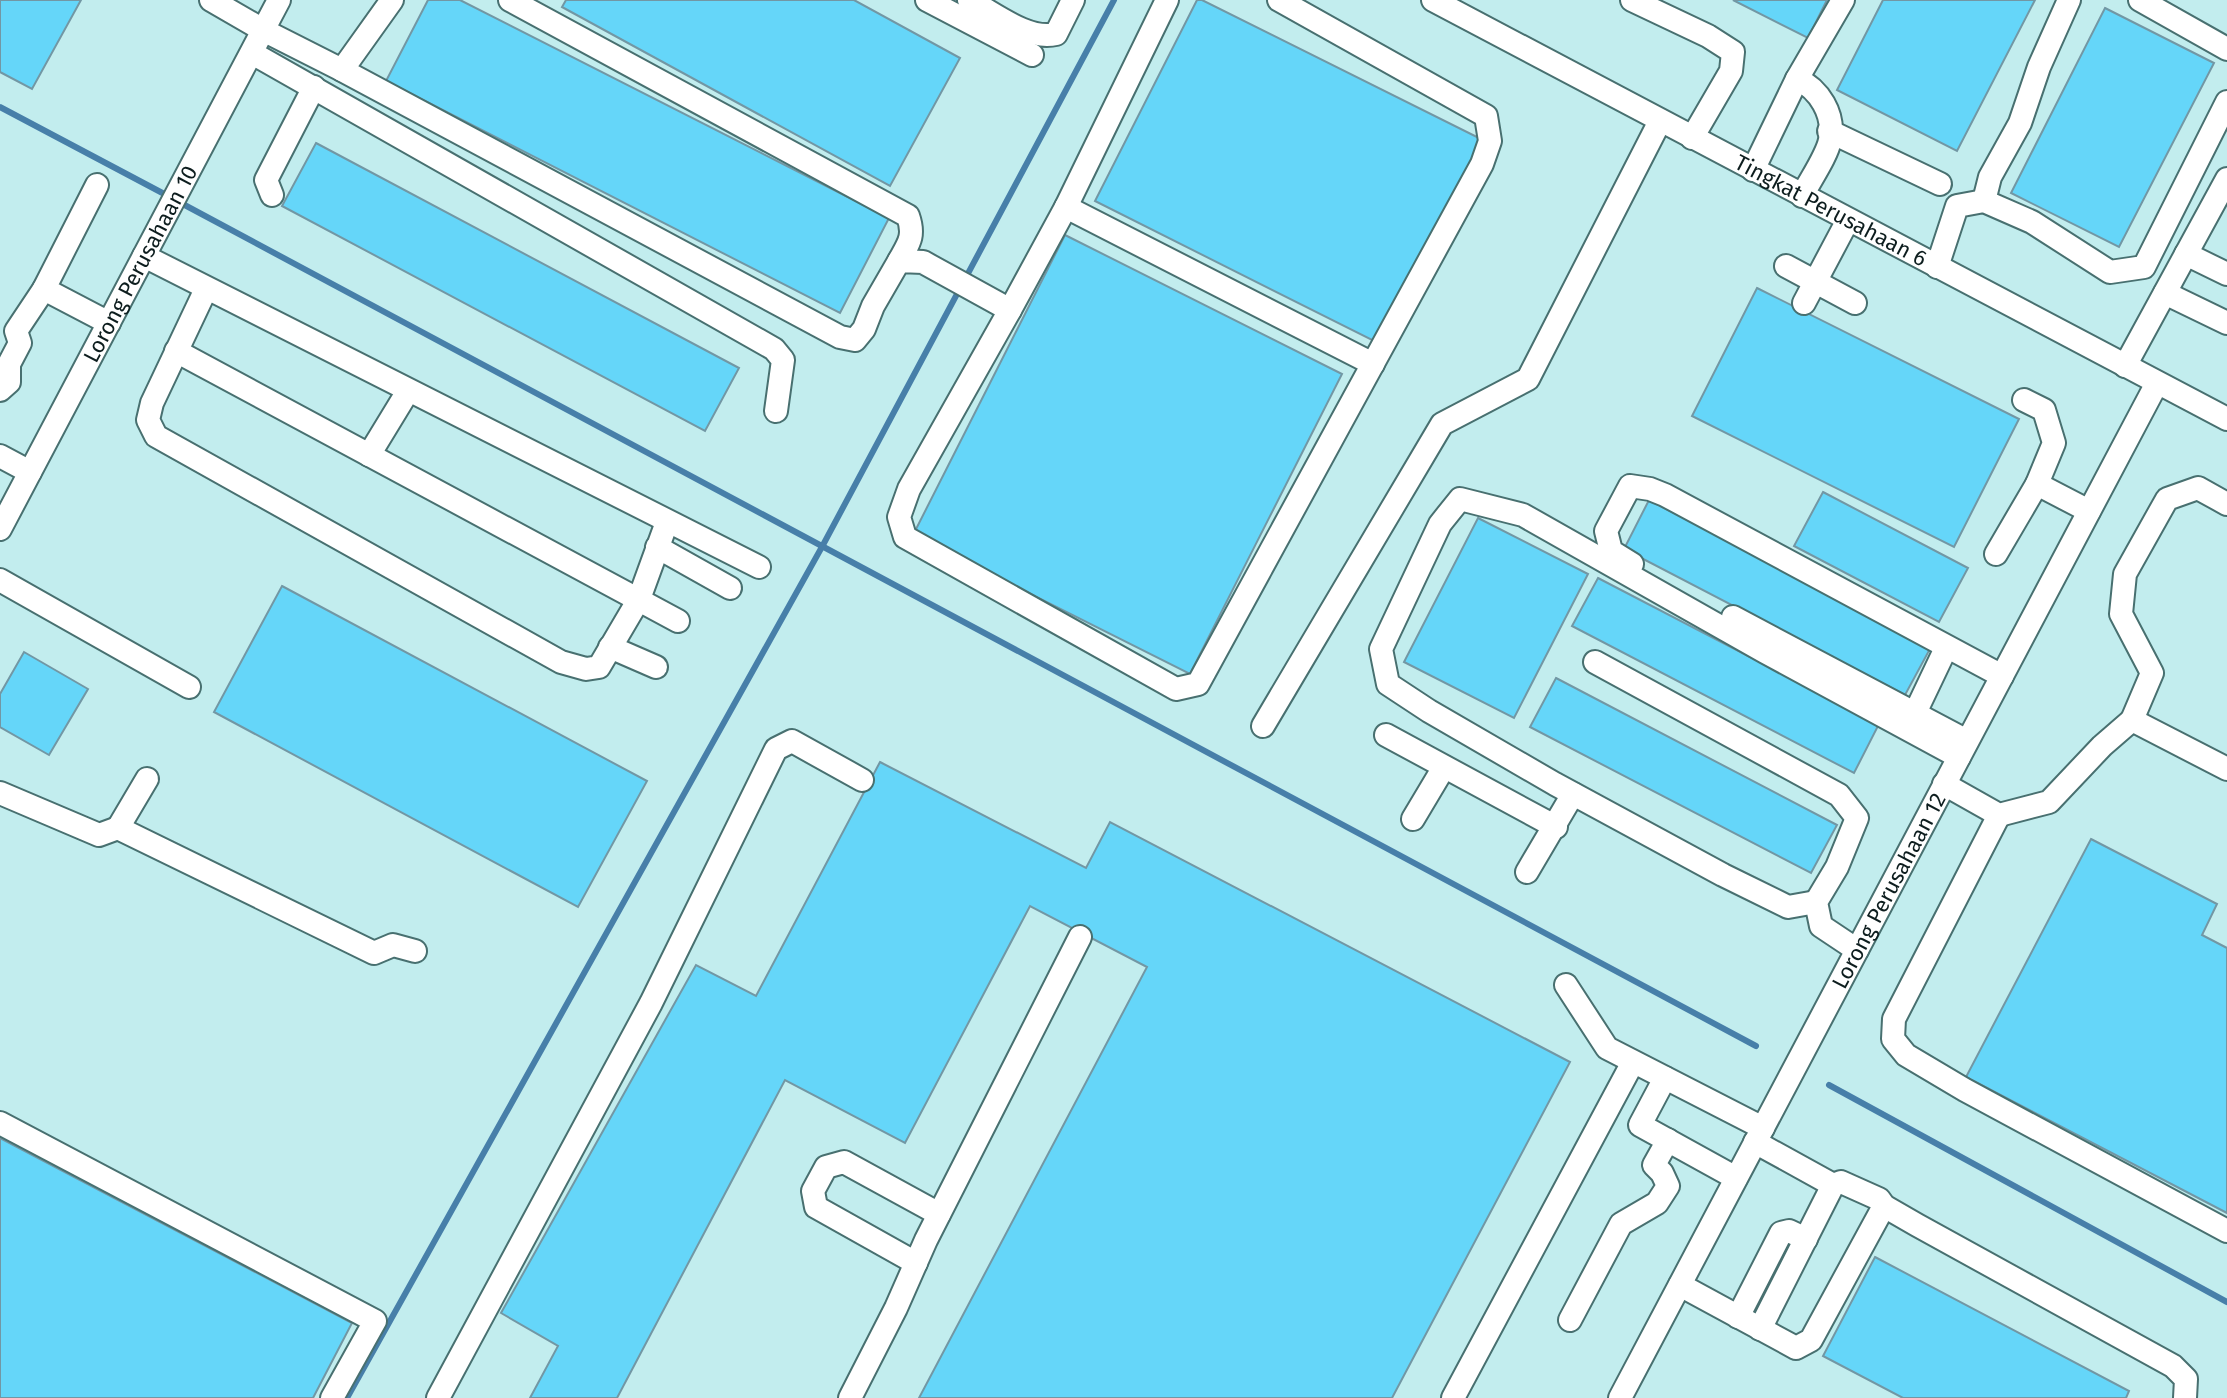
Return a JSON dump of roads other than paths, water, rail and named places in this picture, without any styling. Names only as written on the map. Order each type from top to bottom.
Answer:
[{"type":"street","points":[[211,0],[840,337],[855,340],[864,329],[873,306],[911,239],[913,228],[908,216],[510,0]]},
{"type":"street","name":"Lorong Perusahaan 10","points":[[0,529],[279,0]]},
{"type":"street","points":[[342,70],[392,0]]},
{"type":"street","points":[[927,0],[1032,55]]},
{"type":"street","points":[[969,0],[1030,33],[1044,37],[1056,34],[1073,0]]},
{"type":"street","points":[[1167,0],[1066,207],[909,489],[899,517],[905,537],[1176,689],[1198,684],[1482,164],[1490,141],[1486,116],[1279,0]]},
{"type":"street","name":"Tingkat Perusahaan 6","points":[[1433,0],[2227,419]]},
{"type":"street","points":[[1632,0],[1708,36],[1733,52],[1731,71],[1692,138]]},
{"type":"street","points":[[1753,170],[1797,79],[1843,0]]},
{"type":"street","points":[[1984,201],[1990,177],[2020,123],[2039,67],[2069,0]]},
{"type":"street","points":[[2140,0],[2227,49]]},
{"type":"street","points":[[252,53],[774,349],[783,360],[776,411]]},
{"type":"street","points":[[1797,79],[1811,85],[1829,112],[1830,140],[1802,196]]},
{"type":"street","points":[[272,195],[266,180],[314,87]]},
{"type":"street","points":[[1937,267],[1957,206],[1984,201],[2032,222],[2110,272],[2144,267],[2227,102]]},
{"type":"street","points":[[1263,726],[1442,424],[1528,379],[1660,121]]},
{"type":"street","points":[[1829,131],[1940,184]]},
{"type":"street","points":[[2125,366],[2186,254],[2221,206],[2227,179]]},
{"type":"street","points":[[0,390],[9,382],[9,364],[20,343],[16,331],[44,289],[97,185]]},
{"type":"street","points":[[1066,207],[1373,364]]},
{"type":"street","points":[[1804,303],[1848,220]]},
{"type":"street","points":[[2186,254],[2227,274]]},
{"type":"street","points":[[144,256],[759,567]]},
{"type":"street","points":[[899,261],[923,262],[1010,310]]},
{"type":"street","points":[[1786,266],[1855,303]]},
{"type":"street","points":[[44,289],[109,323]]},
{"type":"street","points":[[206,289],[152,403],[148,420],[156,436],[561,662],[586,669],[599,667],[639,599],[667,522]]},
{"type":"street","points":[[2165,293],[2227,323]]},
{"type":"street","points":[[176,351],[678,621]]},
{"type":"street","name":"Lorong Perusahaan 12","points":[[1620,1398],[2157,383]]},
{"type":"street","points":[[369,455],[408,391]]},
{"type":"street","points":[[1996,554],[2037,484],[2054,443],[2044,410],[2024,400]]},
{"type":"street","points":[[0,456],[30,472]]},
{"type":"street","points":[[2037,484],[2089,511]]},
{"type":"street","points":[[1963,749],[1915,713],[1611,551],[1606,531],[1630,486],[1650,489],[2002,676]]},
{"type":"street","points":[[1944,784],[1999,815],[2049,802],[2102,746],[2132,720],[2152,673],[2121,614],[2125,574],[2167,499],[2198,488],[2227,504]]},
{"type":"street","points":[[1816,902],[1788,907],[1723,875],[1573,794],[1388,684],[1381,649],[1440,524],[1460,499],[1523,515],[1779,660],[1963,749]]},
{"type":"street","points":[[657,547],[730,588]]},
{"type":"street","points":[[0,580],[189,687]]},
{"type":"street","points":[[610,647],[656,667]]},
{"type":"street","points":[[1915,713],[1946,648]]},
{"type":"street","points":[[1595,662],[1839,795],[1857,818],[1837,867],[1816,902],[1821,926],[1857,950]]},
{"type":"street","points":[[2132,720],[2227,769]]},
{"type":"street","points":[[1386,735],[1556,827]]},
{"type":"street","points":[[438,1398],[651,1003],[776,749],[792,741],[862,780]]},
{"type":"street","points":[[1413,819],[1444,767]]},
{"type":"street","points":[[0,793],[99,835],[118,828],[147,779]]},
{"type":"street","points":[[1527,872],[1573,794]]},
{"type":"street","points":[[1999,815],[1894,1019],[1893,1039],[1906,1055],[1965,1090],[2227,1231]]},
{"type":"street","points":[[118,828],[374,953],[393,945],[415,951]]},
{"type":"street","points":[[850,1398],[939,1214],[1080,937]]},
{"type":"street","points":[[1566,985],[1607,1048],[1665,1078],[1759,1135],[1833,1185]]},
{"type":"street","points":[[1453,1398],[1633,1062]]},
{"type":"street","points":[[1665,1078],[1640,1125],[1736,1178]]},
{"type":"street","points":[[0,1123],[375,1321],[332,1398]]},
{"type":"street","points":[[1570,1320],[1621,1224],[1657,1203],[1668,1186],[1654,1165],[1668,1140]]},
{"type":"street","points":[[916,1263],[816,1207],[813,1191],[826,1167],[844,1162],[939,1214]]},
{"type":"street","points":[[1760,1329],[1833,1185],[1841,1182],[1879,1199],[1884,1206],[2173,1366],[2186,1379],[2185,1398]]},
{"type":"street","points":[[1680,1285],[1796,1348],[1811,1340],[1884,1206]]},
{"type":"street","points":[[1738,1317],[1781,1233],[1789,1231],[1806,1239]]},
{"type":"waterway","points":[[347,1398],[823,545],[1114,0]]},
{"type":"waterway","points":[[0,107],[170,197]]},
{"type":"waterway","points":[[179,202],[1756,1046]]},
{"type":"waterway","points":[[1829,1085],[2227,1302]]}]
